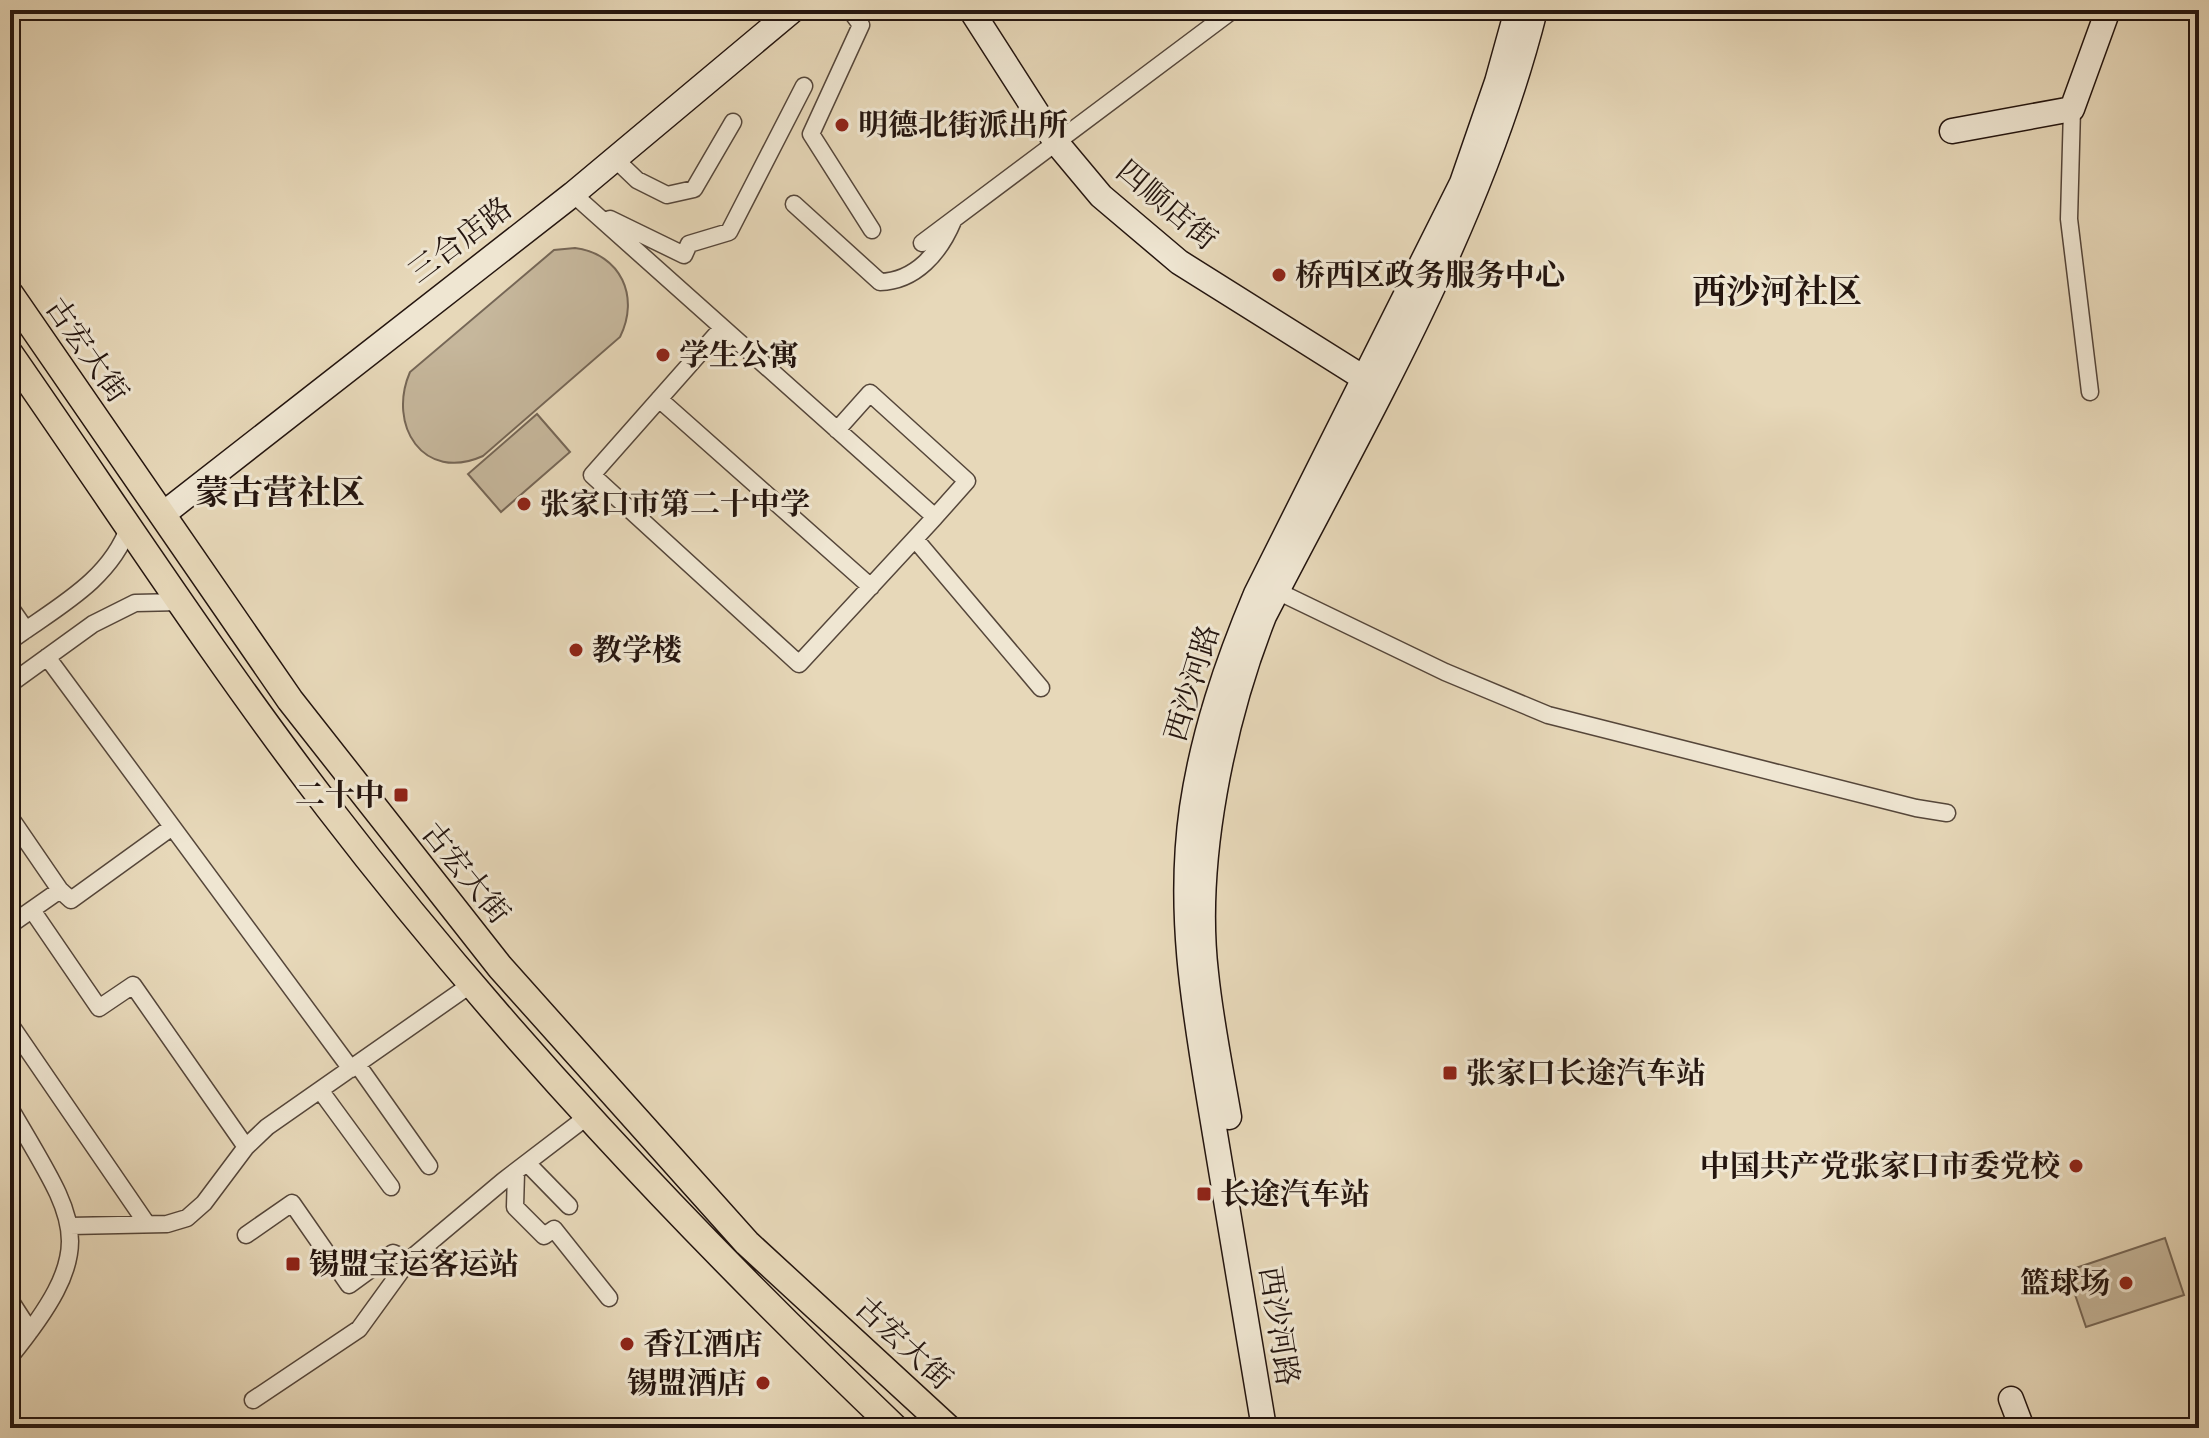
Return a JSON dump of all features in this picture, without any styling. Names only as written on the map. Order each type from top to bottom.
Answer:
[{"type":"main road","name":"古宏大街","points":[[10,294],[290,700],[500,967],[747,1243],[948,1428]]},
{"type":"main road","points":[[10,354],[181,602],[327,805],[473,983],[588,1116],[725,1264],[895,1428]]},
{"type":"main road","points":[[47,407],[74,387]]},
{"type":"street","name":"三合店路","points":[[162,515],[573,194],[793,10]]},
{"type":"street","points":[[850,10],[861,25],[811,134],[872,230]]},
{"type":"street","name":"四顺店街","points":[[971,10],[1055,141],[1101,196],[1179,262],[1372,385]]},
{"type":"street","points":[[922,243],[1233,10]]},
{"type":"street","name":"西沙河路","points":[[1278,1428],[1205,971],[1204,898],[1217,780],[1241,676],[1462,183],[1497,82],[1517,10]]},
{"type":"street","name":"西沙河路","points":[[1264,1428],[1188,973],[1186,889],[1192,809],[1208,726],[1227,663],[1256,594],[1448,255],[1491,158],[1517,82],[1535,10]]},
{"type":"street","points":[[2090,392],[2069,219],[2072,109],[2108,10]]},
{"type":"street","points":[[610,219],[684,255],[689,244],[729,232],[804,86]]},
{"type":"street","points":[[1952,131],[2072,109]]},
{"type":"street","points":[[615,159],[637,180],[667,195],[694,189],[733,122]]},
{"type":"street","points":[[573,194],[935,517]]},
{"type":"street","points":[[794,204],[880,282],[893,282],[923,265],[945,242],[953,219]]},
{"type":"street","points":[[649,263],[664,246]]},
{"type":"street","points":[[722,328],[592,475],[799,664],[967,481],[870,393],[837,430]]},
{"type":"street","points":[[659,399],[871,587]]},
{"type":"street","points":[[10,641],[100,576],[114,560],[129,526]]},
{"type":"street","points":[[915,539],[1041,688]]},
{"type":"street","points":[[1277,591],[1445,672],[1548,715],[1916,808],[1947,813]]},
{"type":"street","points":[[10,684],[93,624],[135,603],[181,602]]},
{"type":"street","points":[[10,607],[26,630]]},
{"type":"street","points":[[47,657],[429,1166]]},
{"type":"street","points":[[10,817],[60,890],[71,900],[172,827]]},
{"type":"street","points":[[10,925],[60,890]]},
{"type":"street","points":[[32,910],[99,1008],[133,985],[246,1147]]},
{"type":"street","points":[[70,1226],[167,1224],[187,1218],[223,1182],[246,1147],[267,1127],[473,983]]},
{"type":"street","points":[[10,1024],[147,1224]]},
{"type":"street","points":[[320,1090],[391,1187]]},
{"type":"street","points":[[10,1108],[59,1193],[73,1242],[71,1261],[30,1331],[10,1357]]},
{"type":"street","points":[[253,1400],[359,1329],[409,1260],[588,1116]]},
{"type":"street","points":[[521,1168],[569,1206]]},
{"type":"street","points":[[521,1168],[515,1207],[544,1236],[554,1229],[609,1298]]},
{"type":"street","points":[[246,1235],[292,1203],[349,1285],[393,1253],[409,1260]]},
{"type":"street","points":[[10,1300],[30,1331]]},
{"type":"street","points":[[2011,1399],[2022,1428]]},
{"type":"shaded area","points":[[575,248],[604,259],[615,268],[622,280],[628,307],[620,337],[483,456],[462,462],[443,462],[427,455],[415,444],[403,411],[410,372],[554,250]]},
{"type":"shaded area","points":[[537,414],[570,452],[501,512],[468,474]]},
{"type":"shaded area","name":"篮球场","points":[[2165,1238],[2184,1295],[2086,1327],[2067,1271]]},
{"type":"place","name":"明德北街派出所","points":[[842,125]]},
{"type":"place","name":"桥西区政务服务中心","points":[[1279,275]]},
{"type":"place","name":"学生公寓","points":[[663,355]]},
{"type":"place","name":"张家口市第二十中学","points":[[524,504]]},
{"type":"place","name":"教学楼","points":[[576,650]]},
{"type":"place","name":"二十中","points":[[401,795]]},
{"type":"place","name":"张家口长途汽车站","points":[[1450,1073]]},
{"type":"place","name":"中国共产党张家口市委党校","points":[[2076,1166]]},
{"type":"place","name":"长途汽车站","points":[[1204,1194]]},
{"type":"place","name":"锡盟宝运客运站","points":[[293,1264]]},
{"type":"place","name":"篮球场","points":[[2126,1283]]},
{"type":"place","name":"香江酒店","points":[[627,1344]]},
{"type":"place","name":"锡盟酒店","points":[[763,1383]]},
{"type":"district","name":"西沙河社区","points":[[1777,291]]},
{"type":"district","name":"蒙古营社区","points":[[280,492]]}]
